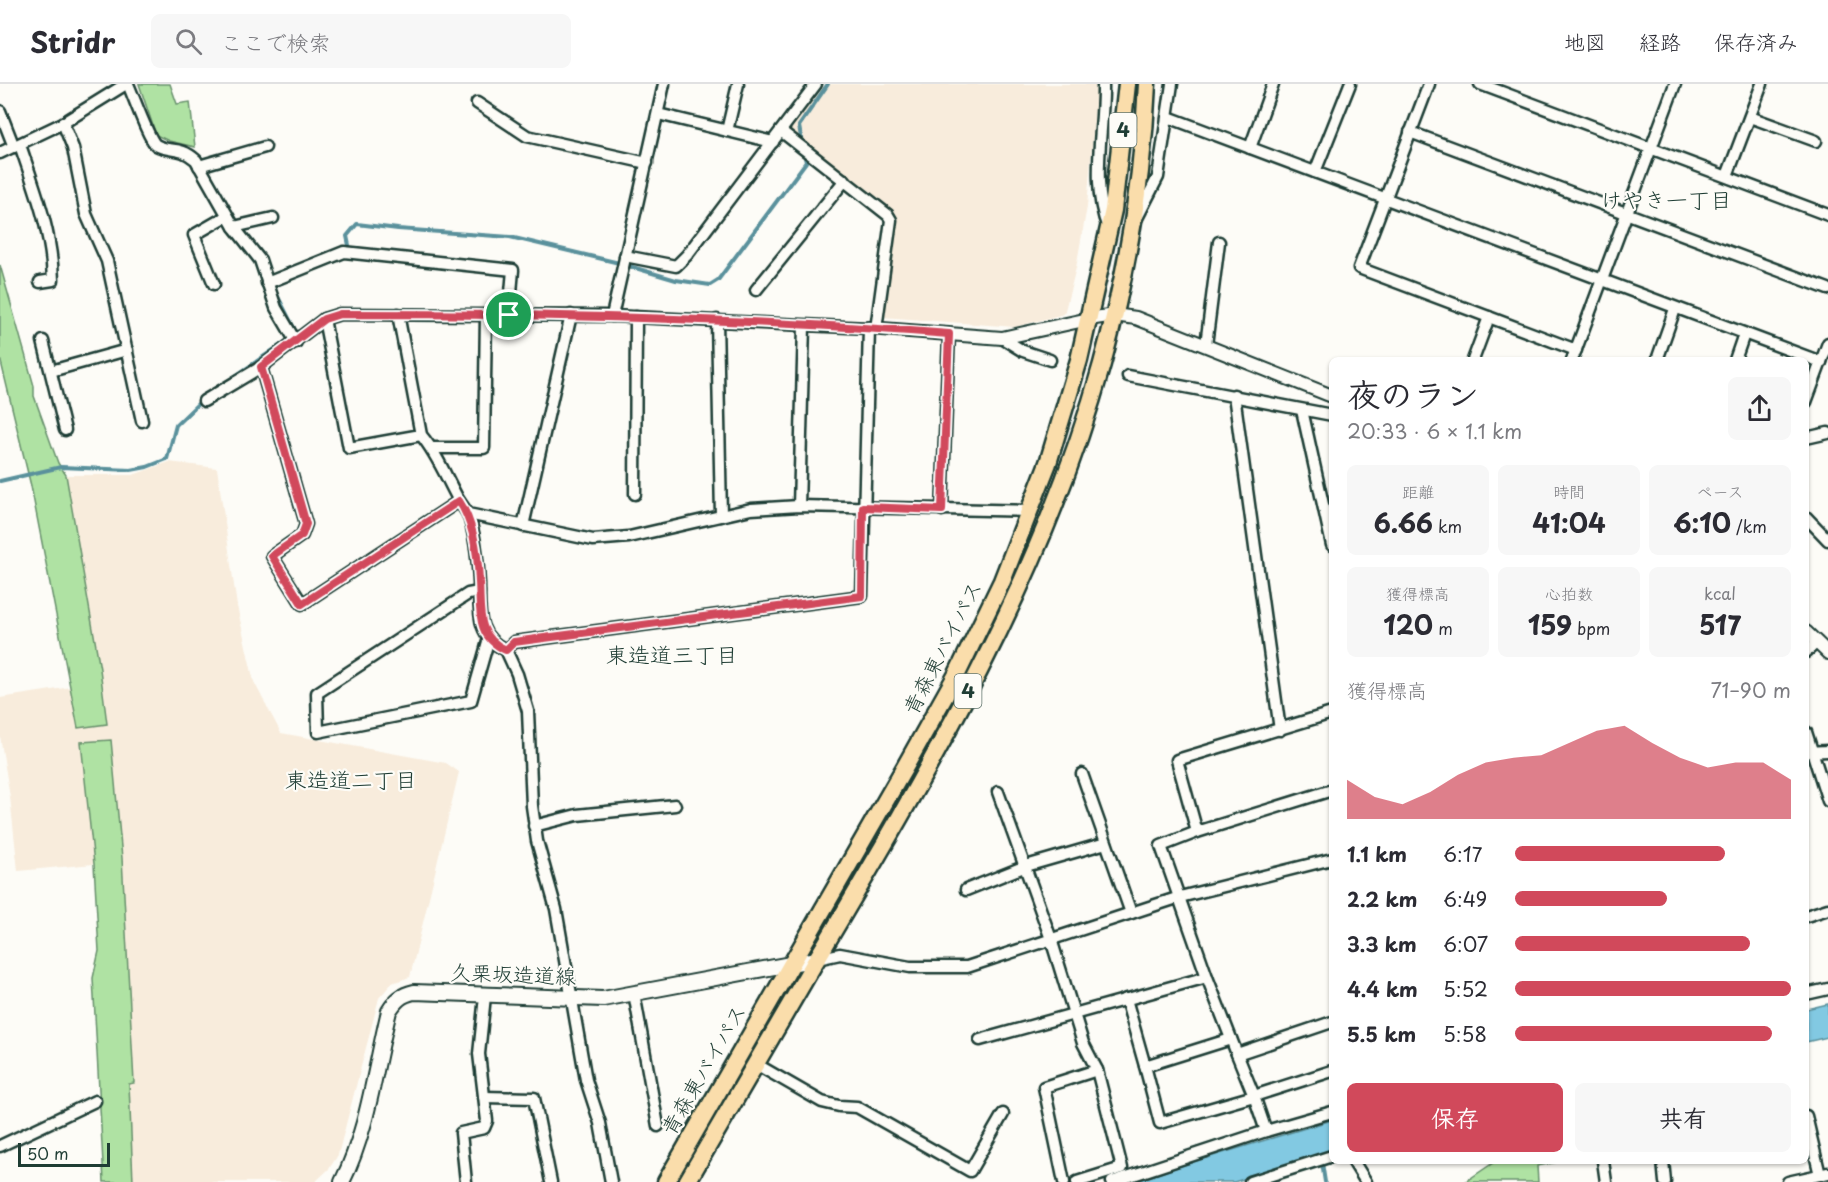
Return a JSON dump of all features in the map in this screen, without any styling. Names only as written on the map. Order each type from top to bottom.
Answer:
[{"type":"highway","name":"青森東バイパス","points":[[666,1182],[957,674],[1002,582],[1048,463],[1079,360],[1109,231],[1127,84]]},
{"type":"highway","name":"青森東バイパス","points":[[687,1182],[834,932],[932,758],[979,669],[1054,504],[1084,420],[1114,315],[1132,226],[1147,84]]},
{"type":"main road","name":"久栗坂造道線","points":[[342,1182],[352,1163],[390,1011],[397,1000],[405,994],[414,992],[603,999],[817,958]]},
{"type":"street","points":[[0,153],[63,123],[111,87],[127,84],[149,137],[157,145],[186,151],[196,160],[234,227],[260,260],[276,308],[296,342]]},
{"type":"street","points":[[612,316],[664,84]]},
{"type":"street","points":[[727,132],[738,84]]},
{"type":"street","points":[[625,256],[676,266],[687,255],[816,84]]},
{"type":"street","points":[[1103,84],[1100,191],[1102,213],[1109,231]]},
{"type":"street","points":[[1132,226],[1158,177],[1172,84]]},
{"type":"street","points":[[1250,148],[1273,84]]},
{"type":"street","points":[[1315,172],[1350,84]]},
{"type":"street","points":[[1429,84],[1359,268],[1489,317],[1574,355],[1675,84]]},
{"type":"street","points":[[1480,84],[1828,215]]},
{"type":"street","points":[[1727,176],[1762,84]]},
{"type":"street","points":[[477,103],[527,136],[647,163]]},
{"type":"street","points":[[0,111],[17,146],[44,217],[52,258],[53,280],[40,282]]},
{"type":"street","points":[[658,114],[773,142]]},
{"type":"street","points":[[1168,117],[1807,357]]},
{"type":"street","points":[[1750,117],[1816,141]]},
{"type":"street","points":[[63,123],[73,148],[86,214],[107,261],[142,421]]},
{"type":"street","points":[[506,650],[514,642],[862,596],[863,507],[872,328],[891,220],[888,215],[845,180],[781,131]]},
{"type":"street","points":[[1410,132],[1828,289]]},
{"type":"street","points":[[199,166],[265,147]]},
{"type":"street","points":[[756,290],[845,180]]},
{"type":"street","points":[[214,284],[194,235],[227,216]]},
{"type":"street","points":[[234,227],[273,218]]},
{"type":"street","points":[[1206,345],[1219,242]]},
{"type":"street","points":[[267,283],[344,252],[513,270],[509,315]]},
{"type":"street","points":[[1658,357],[1675,309]]},
{"type":"street","points":[[204,401],[261,367],[324,319],[340,314],[612,316],[872,328],[1002,338],[1114,315],[1136,318],[1329,395]]},
{"type":"street","points":[[398,314],[421,435],[432,448],[468,514],[476,553],[479,614],[484,632],[495,645],[506,650],[517,674],[528,711],[534,826],[556,909],[586,1080],[600,1123],[611,1182]]},
{"type":"street","points":[[432,448],[484,448],[486,315]]},
{"type":"street","points":[[523,526],[571,315]]},
{"type":"street","points":[[635,494],[636,317]]},
{"type":"street","points":[[1474,357],[1489,317]]},
{"type":"street","points":[[324,319],[349,448],[421,435]]},
{"type":"street","points":[[717,320],[721,516]]},
{"type":"street","points":[[799,506],[804,326]]},
{"type":"street","points":[[942,510],[949,334]]},
{"type":"street","points":[[1736,357],[1744,334]]},
{"type":"street","points":[[1002,338],[1023,351],[1050,360]]},
{"type":"street","points":[[44,341],[65,430]]},
{"type":"street","points":[[1809,394],[1828,343]]},
{"type":"street","points":[[51,371],[127,350]]},
{"type":"street","points":[[1809,358],[1821,362]]},
{"type":"street","points":[[261,367],[306,524],[302,535],[272,556],[302,604],[459,501]]},
{"type":"street","points":[[1128,376],[1234,394],[1329,414]]},
{"type":"street","points":[[1234,394],[1280,730]]},
{"type":"street","points":[[1302,410],[1329,532]]},
{"type":"street","points":[[1809,437],[1828,433]]},
{"type":"street","points":[[468,514],[593,540],[629,537],[752,509],[799,506],[1031,511]]},
{"type":"street","points":[[1809,521],[1828,540]]},
{"type":"street","points":[[479,592],[468,594],[317,693],[318,732],[471,701],[489,638]]},
{"type":"street","points":[[1809,635],[1828,653]]},
{"type":"street","points":[[1809,649],[1817,642]]},
{"type":"street","points":[[1197,832],[1177,760],[1329,714]]},
{"type":"street","points":[[1828,751],[1809,751],[1828,801]]},
{"type":"street","points":[[1082,774],[1131,914]]},
{"type":"street","points":[[1266,1131],[1207,977],[1161,846],[1197,832],[1329,791]]},
{"type":"street","points":[[998,792],[1051,939],[1083,1042],[1097,1070],[1122,1168],[1077,1182]]},
{"type":"street","points":[[534,826],[577,815],[675,805]]},
{"type":"street","points":[[966,890],[1026,866],[1106,843]]},
{"type":"street","points":[[817,958],[840,954],[926,969],[967,967],[1180,897],[1329,860]]},
{"type":"street","points":[[1809,915],[1828,909]]},
{"type":"street","points":[[980,1040],[1074,1012],[1207,977]]},
{"type":"street","points":[[1809,993],[1828,989]]},
{"type":"street","points":[[634,993],[658,1126]]},
{"type":"street","points":[[466,1182],[461,1133],[484,1128],[488,1121],[479,1054],[485,996]]},
{"type":"street","points":[[1126,999],[1160,1123],[1329,1072]]},
{"type":"street","points":[[1237,1054],[1329,1023]]},
{"type":"street","points":[[1144,1066],[1231,1039]]},
{"type":"street","points":[[756,1064],[822,1102],[857,1107],[970,1171],[1003,1114]]},
{"type":"street","points":[[1064,1182],[1044,1086],[1097,1070]]},
{"type":"street","points":[[484,1097],[534,1098],[551,1182]]},
{"type":"street","points":[[0,1146],[94,1101]]},
{"type":"street","points":[[1112,1182],[1266,1131],[1329,1113]]},
{"type":"street","points":[[1788,1182],[1824,1174],[1809,1126]]},
{"type":"street","points":[[1250,1182],[1282,1177],[1329,1157]]},
{"type":"street","points":[[1355,1164],[1366,1182]]},
{"type":"street","points":[[1603,1164],[1606,1182]]},
{"type":"street","points":[[1663,1164],[1665,1182]]},
{"type":"shaded area","points":[[825,84],[1097,84],[1087,207],[1076,268],[1064,314],[1015,327],[883,317],[897,215],[790,130]]},
{"type":"shaded area","points":[[169,462],[217,468],[237,606],[254,682],[281,733],[446,763],[459,772],[410,977],[392,983],[379,998],[338,1155],[329,1169],[315,1182],[133,1182],[129,1083],[134,1082],[122,858],[111,740],[81,743],[94,864],[18,871],[10,797],[0,736],[0,698],[71,687],[78,728],[107,724],[100,669],[66,475],[133,475]]},
{"type":"green space","points":[[139,84],[170,84],[177,104],[190,102],[195,147],[169,141],[156,135]]},
{"type":"green space","points":[[0,265],[34,386],[34,396],[58,463],[66,475],[100,669],[107,724],[78,728],[31,486],[0,358]]},
{"type":"green space","points":[[111,740],[122,858],[134,1083],[129,1084],[133,1182],[104,1182],[93,978],[99,951],[94,864],[81,742]]},
{"type":"green space","points":[[1492,1164],[1548,1164],[1537,1166],[1538,1182],[1465,1182]]},
{"type":"water","points":[[1828,1004],[1828,1037],[1809,1041],[1809,1008]]},
{"type":"water","points":[[1329,1121],[1329,1152],[1234,1182],[1134,1182]]},
{"type":"waterway","points":[[802,143],[799,126],[828,84]]},
{"type":"waterway","points":[[350,250],[347,236],[357,224],[510,237],[615,262],[676,280],[710,285],[718,280],[806,162],[804,153]]},
{"type":"waterway","points":[[274,289],[294,328]]},
{"type":"waterway","points":[[228,381],[291,338]]},
{"type":"waterway","points":[[0,481],[61,467],[131,470],[147,467],[167,459],[176,425],[202,400]]},
{"type":"waterway","points":[[1322,1163],[1325,1182]]},
{"type":"district","name":"けやき一丁目","points":[[1666,200]]},
{"type":"district","name":"東造道三丁目","points":[[672,655]]},
{"type":"district","name":"東造道二丁目","points":[[351,780]]},
{"type":"route","points":[[340,314],[509,315],[717,320],[949,334],[942,510],[863,507],[862,596],[514,642],[506,650],[495,645],[484,632],[479,614],[476,553],[468,514],[459,501],[302,604],[272,556],[302,535],[306,524],[261,367],[324,319],[340,314]]}]
